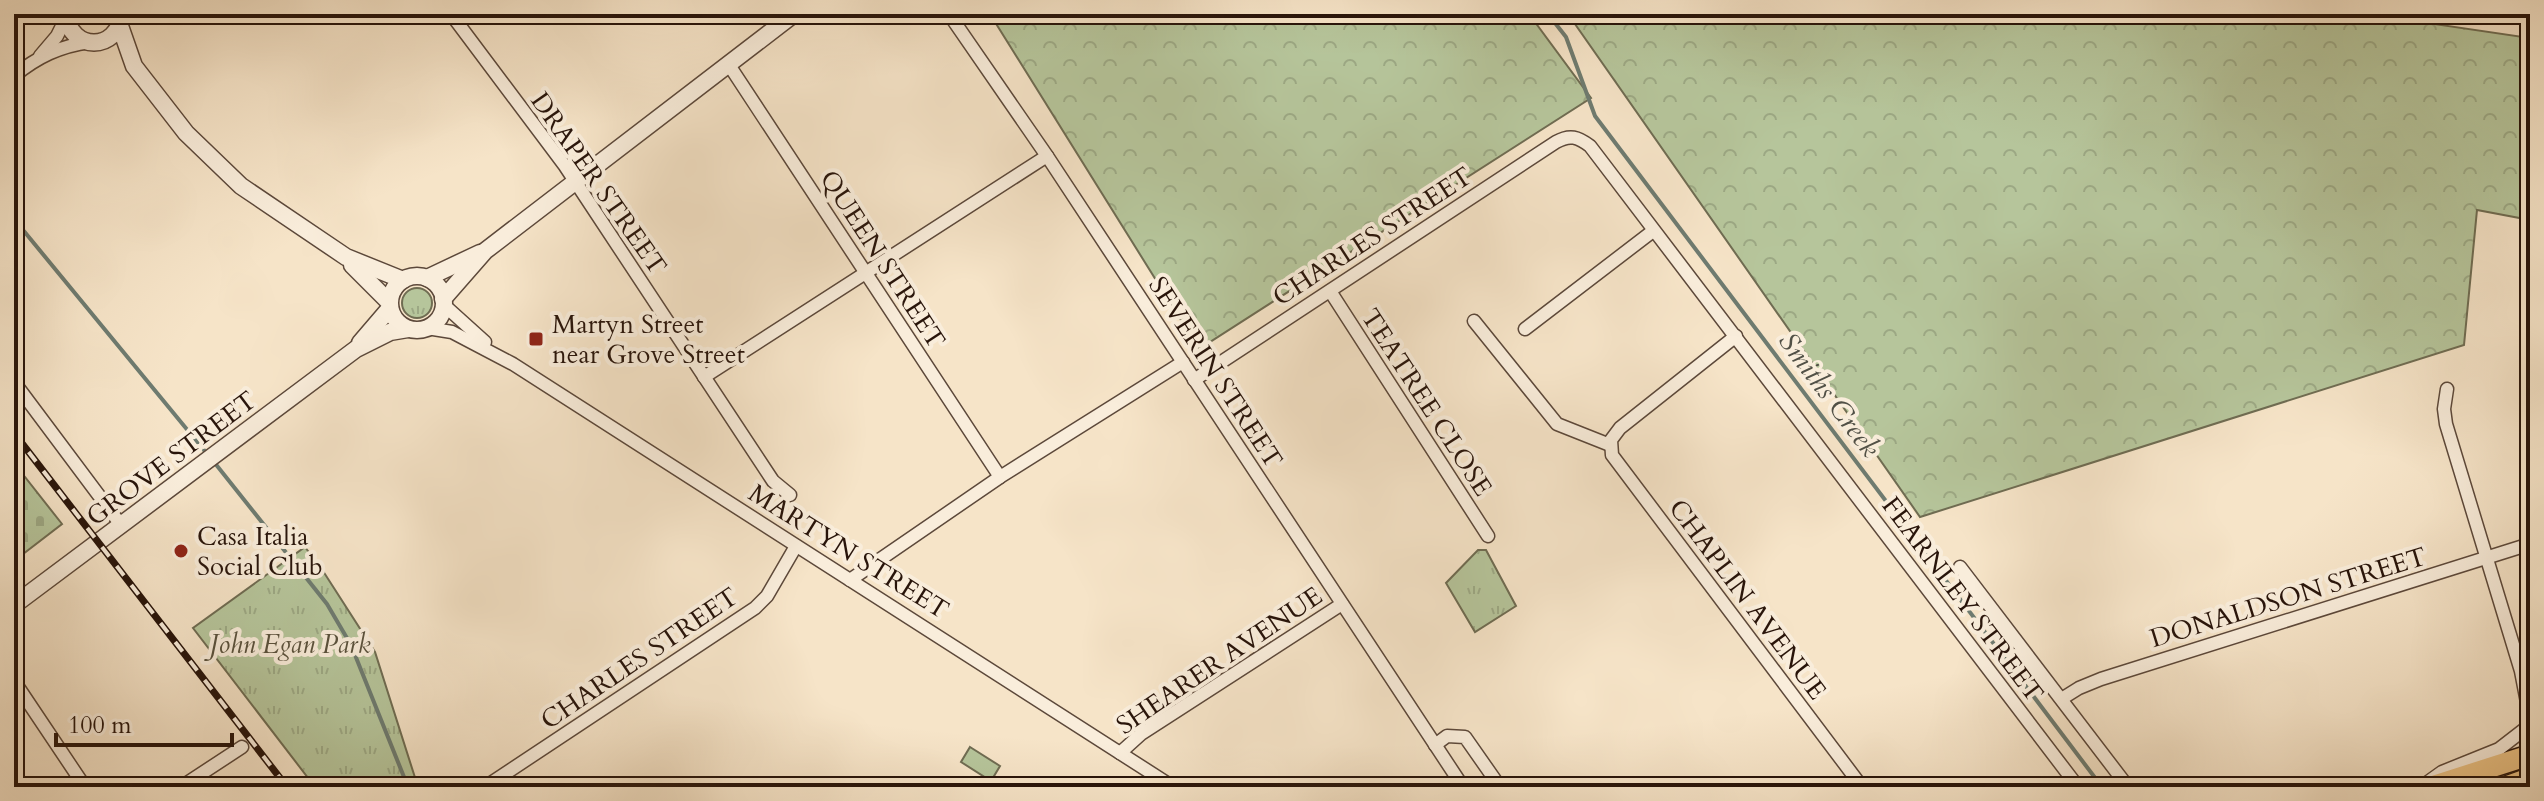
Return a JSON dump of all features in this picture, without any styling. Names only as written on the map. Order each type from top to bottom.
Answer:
[{"type":"main road","points":[[2430,787],[2530,755]]},
{"type":"street","name":"DRAPER STREET","points":[[451,14],[575,182],[773,481],[790,495]]},
{"type":"street","points":[[427,278],[485,251],[794,14]]},
{"type":"street","points":[[66,16],[74,34],[110,48],[134,66],[186,133],[241,186],[346,257],[403,280]]},
{"type":"street","points":[[14,76],[38,58],[57,36],[66,16]]},
{"type":"street","name":"SEVERIN STREET","points":[[954,17],[1463,787]]},
{"type":"street","points":[[38,58],[68,45],[111,38],[121,20]]},
{"type":"street","points":[[121,20],[134,66]]},
{"type":"street","name":"QUEEN STREET","points":[[729,65],[1000,477]]},
{"type":"street","name":"FEARNLEY STREET","points":[[1576,137],[1590,146],[2078,787]]},
{"type":"street","name":"CHARLES STREET","points":[[1194,380],[1556,142],[1576,137]]},
{"type":"street","points":[[704,377],[1047,156]]},
{"type":"street","points":[[1525,329],[1653,231]]},
{"type":"street","points":[[346,257],[390,305],[397,321],[408,329],[427,328],[437,320],[444,302],[485,251]]},
{"type":"street","points":[[390,305],[396,285],[416,276],[427,278],[438,286],[444,302]]},
{"type":"street","name":"TEATREE CLOSE","points":[[1330,291],[1488,536]]},
{"type":"street","name":"MARTYN STREET","points":[[444,302],[499,355]]},
{"type":"street","name":"GROVE STREET","points":[[356,349],[390,305]]},
{"type":"street","points":[[1474,321],[1557,424],[1612,440],[1736,336]]},
{"type":"street","name":"MARTYN STREET","points":[[427,328],[452,332],[499,355],[1173,787]]},
{"type":"street","name":"GROVE STREET","points":[[14,605],[356,349],[390,332],[408,329]]},
{"type":"street","points":[[850,580],[1000,477],[1183,362]]},
{"type":"street","points":[[14,382],[121,525]]},
{"type":"street","points":[[2447,389],[2444,409],[2446,424],[2521,671],[2530,718]]},
{"type":"street","name":"CHAPLIN AVENUE","points":[[1612,440],[1614,459],[1862,787]]},
{"type":"street","name":"DONALDSON STREET","points":[[2063,698],[2101,679],[2530,544]]},
{"type":"street","name":"CHARLES STREET","points":[[485,787],[755,608],[767,596],[796,546]]},
{"type":"street","name":"FEARNLEY STREET","points":[[1960,567],[2128,787]]},
{"type":"street","name":"SHEARER AVENUE","points":[[1120,753],[1141,734],[1342,604]]},
{"type":"street","points":[[2521,671],[2530,691]]},
{"type":"street","points":[[14,681],[85,787]]},
{"type":"street","points":[[2423,787],[2442,772],[2499,749],[2530,725]]},
{"type":"street","points":[[1435,745],[1447,736],[1465,737],[1500,787]]},
{"type":"street","points":[[181,787],[242,747]]},
{"type":"green space","points":[[990,14],[1529,14],[1591,98],[1199,349]]},
{"type":"green space","points":[[1568,14],[2435,14],[2434,24],[2530,38],[2530,220],[2477,210],[2464,345],[1920,517]]},
{"type":"green space","points":[[417,288],[428,292],[432,303],[428,314],[417,318],[406,314],[402,303],[406,292]]},
{"type":"green space","points":[[14,463],[62,524],[14,561]]},
{"type":"green space","name":"John Egan Park","points":[[305,547],[375,652],[418,787],[315,787],[193,628]]},
{"type":"green space","points":[[1478,550],[1486,550],[1516,606],[1475,632],[1446,583]]},
{"type":"green space","points":[[970,747],[1000,766],[991,781],[961,762]]},
{"type":"waterway","name":"Smiths Creek","points":[[1548,14],[1566,37],[1595,116],[2102,787]]},
{"type":"waterway","points":[[14,219],[208,455]]},
{"type":"waterway","points":[[214,462],[327,604],[351,645],[408,787]]},
{"type":"railway","points":[[14,433],[287,787]]},
{"type":"place","name":"Martyn Street near Grove Street","points":[[536,339]]},
{"type":"place","name":"Casa Italia Social Club","points":[[181,551]]}]
